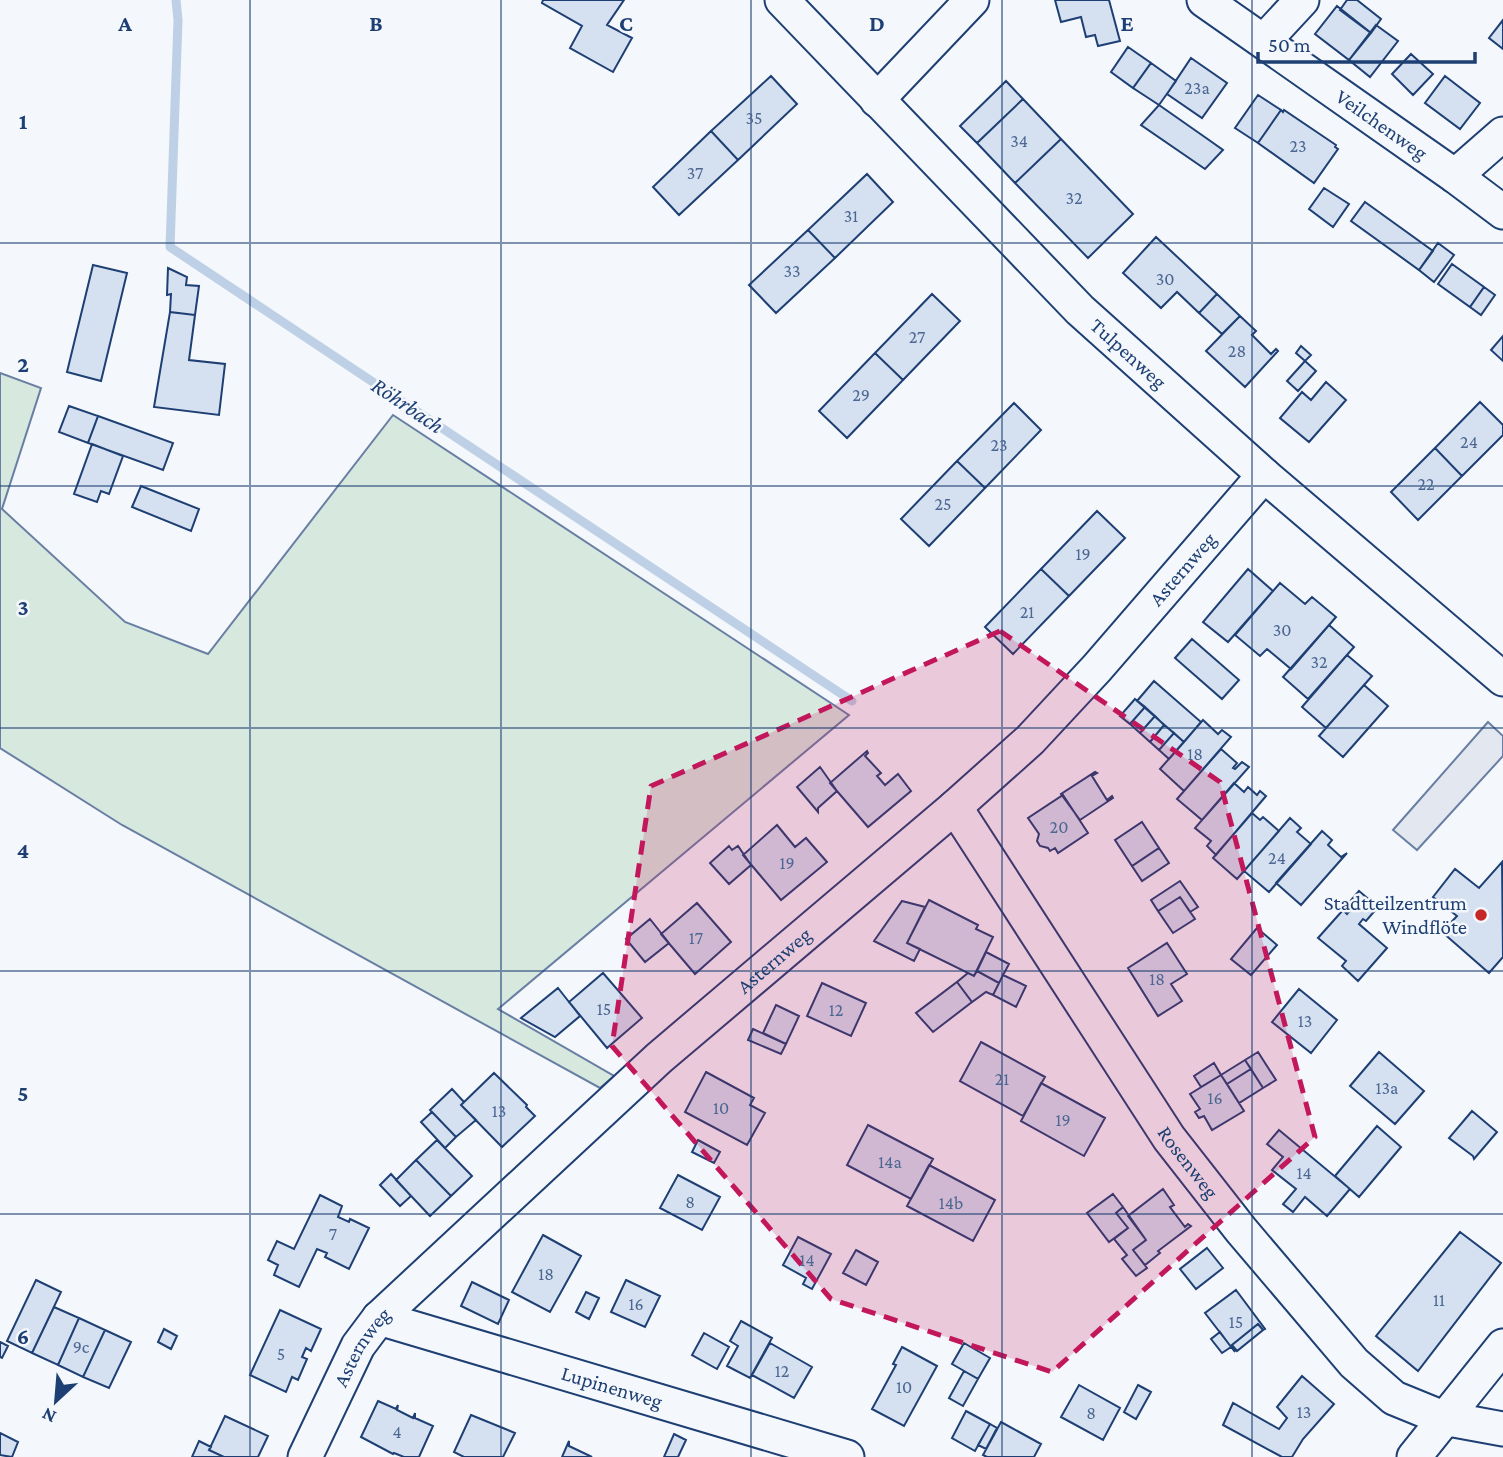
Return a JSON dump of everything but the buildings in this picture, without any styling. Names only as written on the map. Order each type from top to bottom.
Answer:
[{"type":"street","name":"Tulpenweg","points":[[782,0],[1080,310],[1264,475],[1503,679]]},
{"type":"street","points":[[877,100],[972,0]]},
{"type":"street","name":"Veilchenweg","points":[[1204,0],[1503,212]]},
{"type":"street","points":[[1264,41],[1302,0]]},
{"type":"street","points":[[1455,176],[1503,134]]},
{"type":"street","name":"Asternweg","points":[[306,1457],[358,1346],[379,1318],[659,1058],[1030,740],[1097,668],[1264,475]]},
{"type":"street","name":"Rosenweg","points":[[955,807],[1169,1138],[1241,1230],[1354,1363],[1394,1398],[1443,1418],[1503,1429]]},
{"type":"street","name":"Lupinenweg","points":[[379,1318],[829,1455]]},
{"type":"street","points":[[1414,1457],[1503,1346]]},
{"type":"highlighted area","points":[[1000,631],[1220,782],[1315,1137],[1052,1372],[831,1299],[612,1046],[651,786]]},
{"type":"shaded area","points":[[0,373],[41,388],[2,509],[125,622],[208,654],[393,415],[849,715],[498,1009],[614,1076],[600,1088],[122,825],[0,748]]},
{"type":"shaded area","points":[[1488,722],[1503,736],[1503,756],[1417,850],[1393,830]]},
{"type":"waterway","name":"Röhrbach","points":[[176,0],[178,20],[170,247],[852,701]]},
{"type":"place","name":"Stadtteilzentrum Windflöte","points":[[1481,915]]}]
